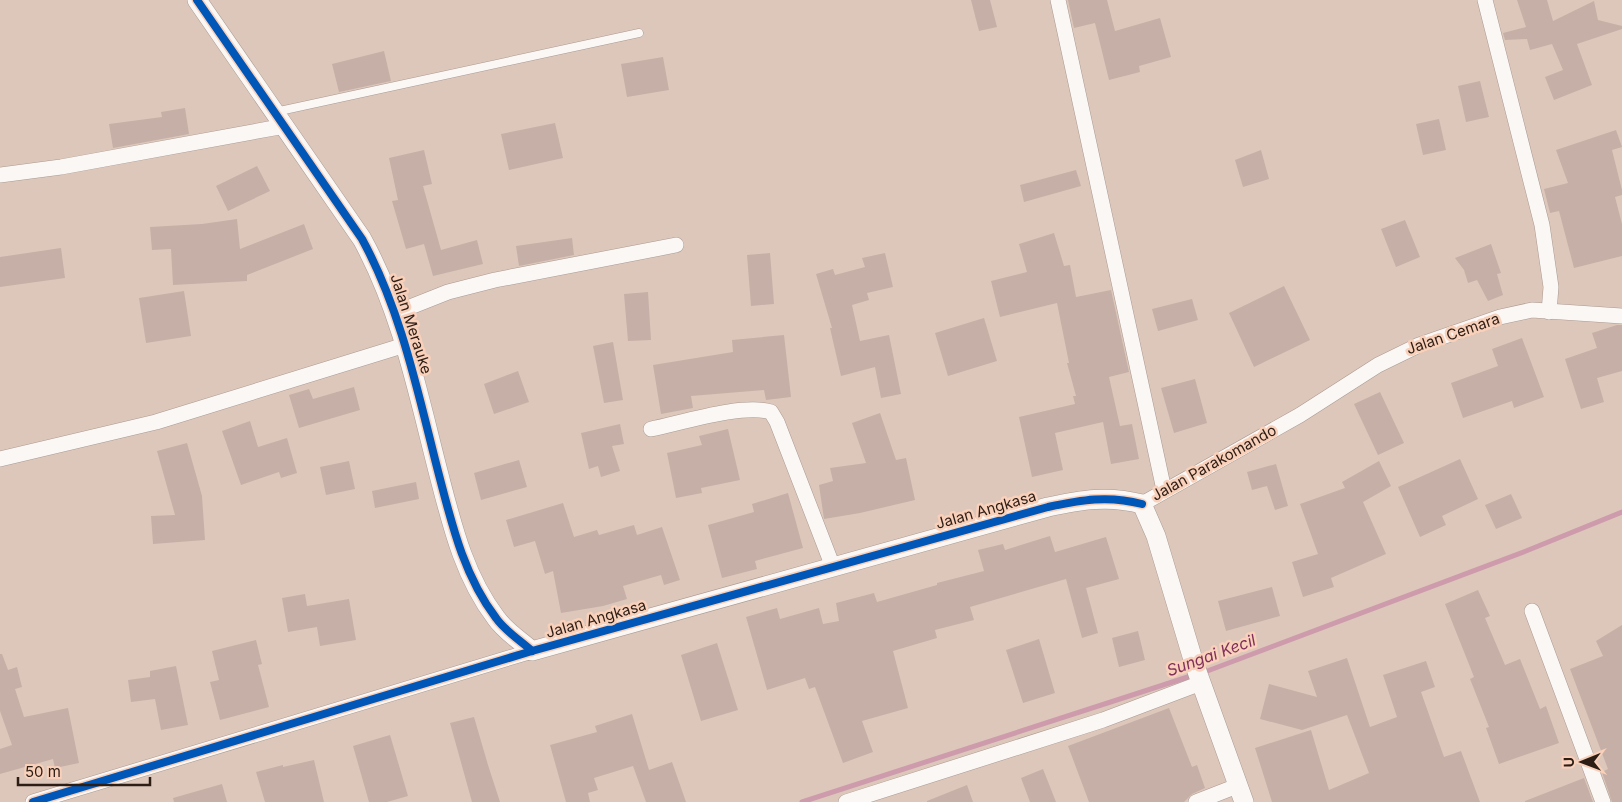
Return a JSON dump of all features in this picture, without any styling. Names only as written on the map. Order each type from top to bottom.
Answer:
[{"type":"street","name":"Jalan Merauke","points":[[197,0],[362,239],[380,272],[396,313],[454,529],[465,563],[496,620],[532,651]]},
{"type":"street","points":[[1058,0],[1164,490]]},
{"type":"street","points":[[1485,0],[1542,225],[1551,287],[1549,312]]},
{"type":"street","points":[[0,175],[61,167],[280,119]]},
{"type":"street","points":[[396,313],[448,292],[495,280],[676,244]]},
{"type":"street","name":"Jalan Cemara","points":[[1300,415],[1378,365],[1419,344],[1500,316],[1532,310],[1622,316]]},
{"type":"street","points":[[0,459],[156,422],[405,345]]},
{"type":"street","points":[[650,429],[739,411],[760,409],[771,412],[777,422],[833,567]]},
{"type":"street","name":"Jalan Parakomando","points":[[1241,794],[1198,674],[1156,536],[1142,504],[1300,415]]},
{"type":"street","name":"Jalan Angkasa","points":[[33,802],[532,651],[1065,503],[1096,498],[1120,498],[1142,504]]},
{"type":"street","points":[[1532,611],[1603,802]]},
{"type":"street","points":[[846,802],[1103,720],[1198,674]]},
{"type":"street","points":[[1196,802],[1241,794]]},
{"type":"lane","points":[[280,119],[639,33]]},
{"type":"building","points":[[971,0],[990,0],[997,27],[979,31]]},
{"type":"building","points":[[1068,0],[1107,0],[1115,31],[1160,18],[1171,57],[1139,66],[1140,72],[1109,80],[1095,23],[1074,28]]},
{"type":"building","points":[[1517,0],[1547,0],[1553,21],[1594,1],[1598,20],[1622,26],[1622,29],[1577,44],[1592,85],[1554,100],[1545,77],[1563,70],[1552,44],[1530,50],[1527,39],[1505,40],[1503,33],[1526,27]]},
{"type":"building","points":[[384,51],[391,81],[339,92],[332,64]]},
{"type":"building","points":[[663,57],[669,90],[627,97],[621,64]]},
{"type":"building","points":[[1480,81],[1489,117],[1466,122],[1458,86]]},
{"type":"building","points":[[185,108],[189,134],[113,148],[109,124],[162,117],[161,112]]},
{"type":"building","points":[[1439,119],[1446,150],[1423,155],[1416,124]]},
{"type":"building","points":[[555,123],[563,158],[509,170],[501,134]]},
{"type":"building","points":[[1616,130],[1622,147],[1612,150],[1622,190],[1622,195],[1615,197],[1622,224],[1622,256],[1574,268],[1559,211],[1550,213],[1544,189],[1568,183],[1556,150]]},
{"type":"building","points":[[424,150],[432,184],[423,186],[441,250],[477,240],[483,264],[433,276],[424,244],[406,249],[392,201],[398,200],[389,158]]},
{"type":"building","points":[[1261,150],[1269,179],[1243,187],[1235,160]]},
{"type":"building","points":[[257,166],[270,191],[228,211],[216,186]]},
{"type":"building","points":[[1076,170],[1081,186],[1024,202],[1020,185]]},
{"type":"building","points":[[237,219],[240,249],[304,224],[313,249],[247,275],[247,281],[173,285],[171,249],[152,250],[150,227],[202,224]]},
{"type":"building","points":[[1405,220],[1420,257],[1396,267],[1381,229]]},
{"type":"building","points":[[1054,233],[1064,266],[1070,265],[1076,297],[1111,290],[1129,372],[1109,377],[1120,426],[1132,424],[1139,459],[1111,464],[1103,422],[1055,433],[1063,470],[1032,477],[1019,417],[1075,404],[1073,396],[1076,396],[1067,363],[1069,363],[1057,303],[1000,317],[991,281],[1027,272],[1019,244]]},
{"type":"building","points":[[572,238],[574,255],[519,266],[516,246]]},
{"type":"building","points":[[1491,244],[1501,273],[1497,274],[1503,295],[1488,301],[1477,280],[1468,283],[1464,270],[1455,258]]},
{"type":"building","points":[[61,248],[65,278],[0,287],[0,257]]},
{"type":"building","points":[[770,253],[774,304],[751,306],[747,255]]},
{"type":"building","points":[[885,253],[893,287],[867,293],[869,300],[852,305],[860,341],[889,335],[901,394],[881,398],[875,367],[841,376],[830,328],[832,328],[816,274],[833,269],[835,275],[865,267],[862,258]]},
{"type":"building","points":[[1284,286],[1310,340],[1254,367],[1229,313]]},
{"type":"building","points":[[184,291],[191,336],[146,343],[139,298]]},
{"type":"building","points":[[648,292],[651,340],[628,341],[624,294]]},
{"type":"building","points":[[1192,299],[1198,320],[1158,331],[1152,309]]},
{"type":"building","points":[[984,318],[997,361],[948,376],[935,333]]},
{"type":"building","points":[[1622,325],[1622,371],[1597,378],[1604,402],[1581,409],[1565,359],[1597,348],[1592,333]]},
{"type":"building","points":[[784,335],[791,397],[766,400],[764,390],[691,396],[693,408],[661,414],[653,365],[733,352],[732,340]]},
{"type":"building","points":[[1522,338],[1544,397],[1514,408],[1512,401],[1463,418],[1451,383],[1498,366],[1492,349]]},
{"type":"building","points":[[613,342],[623,400],[604,403],[593,346]]},
{"type":"building","points":[[518,371],[529,402],[494,414],[484,384]]},
{"type":"building","points":[[1195,379],[1207,423],[1174,433],[1161,388]]},
{"type":"building","points":[[354,387],[360,410],[299,428],[289,395],[309,389],[313,399]]},
{"type":"building","points":[[1380,392],[1404,443],[1378,455],[1354,404]]},
{"type":"building","points":[[880,413],[896,460],[906,458],[915,500],[824,519],[819,485],[833,481],[830,468],[866,463],[852,423]]},
{"type":"building","points":[[250,421],[258,447],[287,438],[297,473],[281,478],[279,472],[241,485],[222,431]]},
{"type":"building","points":[[620,424],[624,444],[612,446],[620,471],[601,477],[598,466],[589,469],[581,433]]},
{"type":"building","points":[[728,429],[740,480],[701,488],[702,493],[676,498],[667,453],[702,445],[699,436]]},
{"type":"building","points":[[187,443],[202,496],[205,540],[153,544],[151,516],[175,515],[157,451]]},
{"type":"building","points":[[1460,459],[1478,499],[1442,516],[1446,525],[1420,537],[1398,487]]},
{"type":"building","points":[[519,460],[527,487],[481,500],[474,473]]},
{"type":"building","points":[[349,461],[355,489],[326,495],[320,467]]},
{"type":"building","points":[[1379,461],[1391,486],[1363,502],[1386,554],[1331,578],[1334,587],[1303,597],[1292,562],[1318,554],[1300,504],[1345,488],[1342,482]]},
{"type":"building","points":[[1276,464],[1288,506],[1275,510],[1267,486],[1252,490],[1247,472]]},
{"type":"building","points":[[416,482],[419,499],[375,508],[372,491]]},
{"type":"building","points":[[788,493],[803,548],[755,561],[757,569],[722,578],[708,525],[754,512],[752,504]]},
{"type":"building","points":[[1511,494],[1522,518],[1496,529],[1485,505]]},
{"type":"building","points":[[563,503],[574,537],[597,530],[599,535],[634,525],[637,535],[662,527],[680,580],[664,585],[661,575],[623,586],[627,599],[603,606],[561,613],[553,571],[545,574],[535,541],[514,547],[506,520]]},
{"type":"building","points":[[1050,536],[1055,552],[1106,537],[1119,579],[1086,588],[1098,633],[1082,638],[1066,579],[970,607],[974,620],[935,630],[937,638],[893,651],[908,708],[862,721],[873,752],[843,763],[815,687],[809,689],[805,678],[767,690],[746,617],[777,608],[780,619],[819,608],[823,624],[839,621],[836,603],[874,593],[877,602],[937,585],[937,583],[984,571],[978,550],[1003,544],[1005,550]]},
{"type":"building","points":[[1272,587],[1280,616],[1226,631],[1218,601]]},
{"type":"building","points":[[1478,590],[1490,616],[1485,618],[1505,665],[1520,659],[1540,709],[1546,706],[1559,743],[1499,764],[1486,728],[1489,727],[1470,679],[1474,677],[1445,604]]},
{"type":"building","points":[[305,594],[307,606],[349,599],[356,640],[320,646],[317,627],[288,632],[282,598]]},
{"type":"building","points":[[1622,625],[1622,802],[1612,802],[1602,772],[1608,769],[1570,669],[1603,656],[1596,641]]},
{"type":"building","points":[[1138,631],[1145,660],[1119,667],[1112,638]]},
{"type":"building","points":[[1039,639],[1055,693],[1023,703],[1006,650]]},
{"type":"building","points":[[256,640],[262,664],[258,665],[269,707],[220,720],[210,682],[219,680],[212,651]]},
{"type":"building","points":[[717,643],[738,710],[701,721],[681,655]]},
{"type":"building","points":[[0,654],[2,654],[8,670],[17,667],[22,687],[15,689],[24,717],[68,708],[79,763],[55,768],[53,759],[0,774],[0,749],[12,745],[0,711]]},
{"type":"building","points":[[1347,658],[1370,727],[1397,717],[1383,675],[1426,661],[1435,687],[1421,692],[1444,757],[1461,751],[1480,802],[1272,802],[1255,748],[1311,730],[1329,790],[1369,773],[1347,715],[1302,730],[1260,719],[1269,684],[1317,697],[1308,671]]},
{"type":"building","points":[[176,666],[188,725],[161,730],[155,699],[131,702],[128,680],[150,677],[150,671]]},
{"type":"building","points":[[1169,708],[1192,767],[1197,765],[1205,788],[1192,794],[1184,802],[1089,802],[1068,746]]},
{"type":"building","points":[[632,714],[649,770],[672,762],[686,802],[646,802],[633,766],[594,778],[598,790],[588,793],[590,802],[566,802],[550,745],[597,732],[595,726]]},
{"type":"building","points":[[474,717],[500,802],[472,802],[450,723]]},
{"type":"building","points":[[390,735],[408,796],[387,802],[369,802],[353,746]]},
{"type":"building","points":[[314,760],[324,802],[265,802],[256,772]]},
{"type":"building","points":[[1043,769],[1056,802],[1030,802],[1021,778]]},
{"type":"building","points":[[1584,778],[1593,802],[1525,802],[1525,801]]},
{"type":"building","points":[[222,784],[227,802],[174,802],[173,798]]},
{"type":"building","points":[[967,785],[973,802],[927,802],[927,801]]},
{"type":"waterway","name":"Sungai Kecil","points":[[1202,673],[1526,551],[1622,512]]},
{"type":"waterway","name":"Sungai Kecil","points":[[802,802],[1194,675]]},
{"type":"cycle path","points":[[197,0],[362,239],[388,295],[408,354],[449,513],[467,567],[475,585],[496,618],[508,632],[532,651]]},
{"type":"cycle path","points":[[33,802],[532,651],[1048,507],[1095,499],[1130,501],[1142,504]]}]
